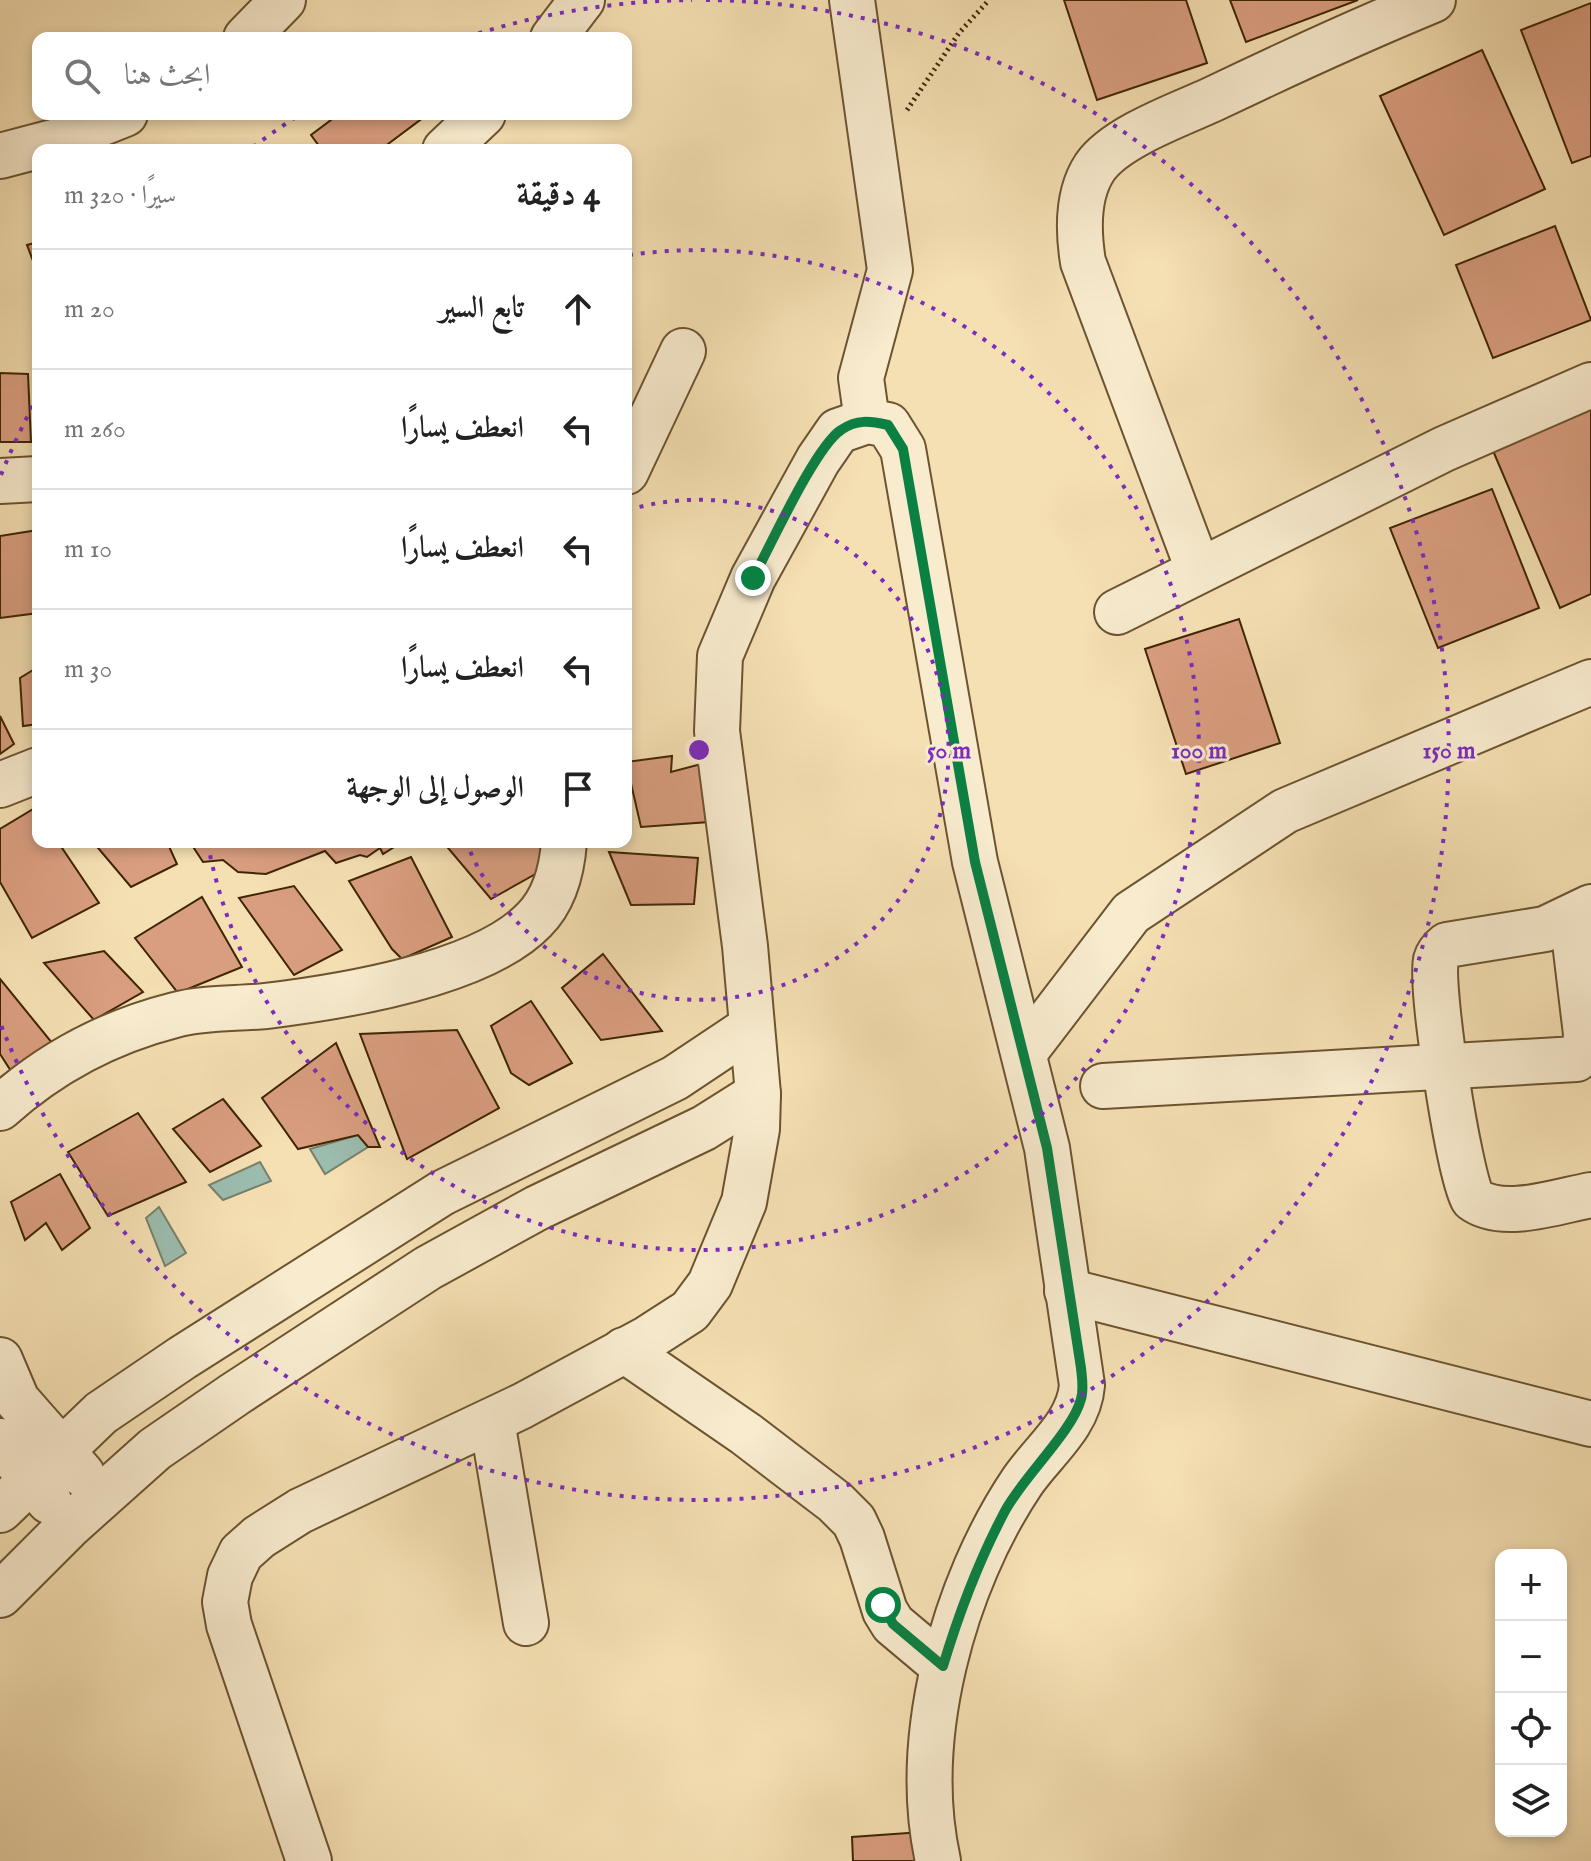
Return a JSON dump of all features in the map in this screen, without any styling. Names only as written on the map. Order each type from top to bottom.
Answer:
[{"type":"street","points":[[252,32],[283,0]]},
{"type":"street","points":[[558,32],[582,0]]},
{"type":"street","points":[[852,0],[890,270],[861,378],[867,421]]},
{"type":"street","points":[[1198,569],[1083,262],[1080,217],[1089,181],[1102,160],[1148,130],[1354,32],[1433,0]]},
{"type":"street","points":[[46,144],[110,120]]},
{"type":"street","points":[[451,144],[477,120]]},
{"type":"street","points":[[0,156],[32,148]]},
{"type":"street","points":[[632,455],[683,351]]},
{"type":"street","points":[[1117,612],[1444,449],[1591,385]]},
{"type":"street","points":[[309,1861],[229,1625],[225,1602],[230,1576],[241,1553],[300,1511],[492,1421],[624,1350],[690,1311],[710,1284],[744,1202],[757,1129],[758,1094],[745,946],[717,731],[720,656],[753,578],[818,460],[838,431],[867,421],[888,425],[903,449],[975,862],[1047,1148],[1081,1368],[1081,1398],[1075,1415],[1022,1481],[1005,1512],[968,1593],[943,1666],[935,1696],[929,1785],[938,1861]]},
{"type":"street","points":[[0,481],[32,479]]},
{"type":"street","points":[[1024,1053],[1131,913],[1285,811],[1591,682]]},
{"type":"street","points":[[0,785],[32,772]]},
{"type":"street","points":[[0,1108],[26,1084],[68,1055],[118,1033],[178,1014],[265,1006],[369,991],[470,959],[507,941],[534,921],[548,902],[562,869],[564,848]]},
{"type":"street","points":[[1103,1086],[1446,1068],[1576,1059],[1582,1054],[1587,1040],[1581,912],[1520,935],[1453,943],[1440,951],[1435,977],[1446,1068],[1463,1167],[1473,1199],[1487,1207],[1506,1208],[1591,1195]]},
{"type":"street","points":[[0,1510],[101,1413],[182,1358],[442,1193],[675,1078],[750,1028]]},
{"type":"street","points":[[0,1595],[70,1525],[167,1441],[428,1268],[537,1208],[690,1135],[758,1094]]},
{"type":"street","points":[[1067,1291],[1591,1424]]},
{"type":"street","points":[[624,1350],[835,1502],[854,1521],[885,1611],[893,1624],[943,1666]]},
{"type":"street","points":[[0,1363],[47,1465],[70,1525]]},
{"type":"street","points":[[492,1421],[526,1623]]},
{"type":"street","points":[[0,1441],[102,1496]]},
{"type":"path","points":[[871,143],[909,108],[959,33],[989,0]]},
{"type":"shaded area","points":[[358,1135],[368,1147],[325,1174],[310,1149]]},
{"type":"shaded area","points":[[260,1162],[271,1181],[223,1200],[209,1185]]},
{"type":"shaded area","points":[[159,1207],[186,1253],[165,1266],[146,1218]]},
{"type":"building","points":[[1064,0],[1186,0],[1207,63],[1097,100]]},
{"type":"building","points":[[1230,0],[1358,0],[1246,42]]},
{"type":"building","points":[[1591,3],[1591,156],[1572,163],[1521,30]]},
{"type":"building","points":[[1482,50],[1545,189],[1444,235],[1380,96]]},
{"type":"building","points":[[331,120],[420,120],[388,144],[318,144],[311,135]]},
{"type":"building","points":[[1555,226],[1591,320],[1493,358],[1456,265]]},
{"type":"building","points":[[0,373],[28,374],[31,442],[0,442]]},
{"type":"building","points":[[1591,402],[1591,594],[1560,608],[1488,439]]},
{"type":"building","points":[[1492,489],[1539,608],[1438,648],[1390,528]]},
{"type":"building","points":[[32,531],[32,614],[0,618],[0,536]]},
{"type":"building","points":[[1239,619],[1280,743],[1186,774],[1145,649]]},
{"type":"building","points":[[32,671],[32,725],[23,726],[20,678]]},
{"type":"building","points":[[0,716],[14,744],[0,754]]},
{"type":"building","points":[[672,756],[671,772],[705,763],[709,822],[641,827],[632,788],[632,761]]},
{"type":"building","points":[[32,810],[32,848],[62,848],[99,903],[32,938],[0,882],[0,829]]},
{"type":"building","points":[[98,848],[170,848],[177,864],[131,887]]},
{"type":"building","points":[[194,848],[380,848],[367,857],[360,855],[336,863],[325,851],[266,874],[238,872],[223,860],[203,862]]},
{"type":"building","points":[[448,848],[546,848],[548,867],[491,899]]},
{"type":"building","points":[[609,852],[698,858],[694,904],[631,905]]},
{"type":"building","points":[[411,857],[452,937],[402,959],[392,949],[349,881]]},
{"type":"building","points":[[294,886],[342,950],[294,975],[239,898]]},
{"type":"building","points":[[202,897],[242,967],[178,993],[135,938]]},
{"type":"building","points":[[104,951],[143,992],[94,1020],[44,963]]},
{"type":"building","points":[[603,954],[662,1031],[601,1040],[562,988]]},
{"type":"building","points":[[0,979],[53,1044],[11,1071],[0,1054]]},
{"type":"building","points":[[531,1001],[572,1063],[529,1085],[511,1073],[491,1026]]},
{"type":"building","points":[[457,1030],[499,1108],[407,1159],[360,1034]]},
{"type":"building","points":[[336,1043],[380,1147],[368,1147],[358,1135],[298,1149],[262,1098]]},
{"type":"building","points":[[223,1099],[261,1146],[210,1172],[173,1129]]},
{"type":"building","points":[[138,1113],[186,1182],[108,1216],[68,1152]]},
{"type":"building","points":[[60,1174],[90,1228],[62,1250],[46,1223],[25,1240],[11,1202]]},
{"type":"building","points":[[922,1832],[928,1861],[853,1861],[852,1837]]},
{"type":"route","points":[[753,578],[818,460],[838,431],[855,422],[888,425],[903,449],[975,862],[1047,1148],[1081,1368],[1081,1398],[1075,1415],[1022,1481],[1005,1512],[968,1593],[943,1666],[893,1624],[883,1605]]}]
